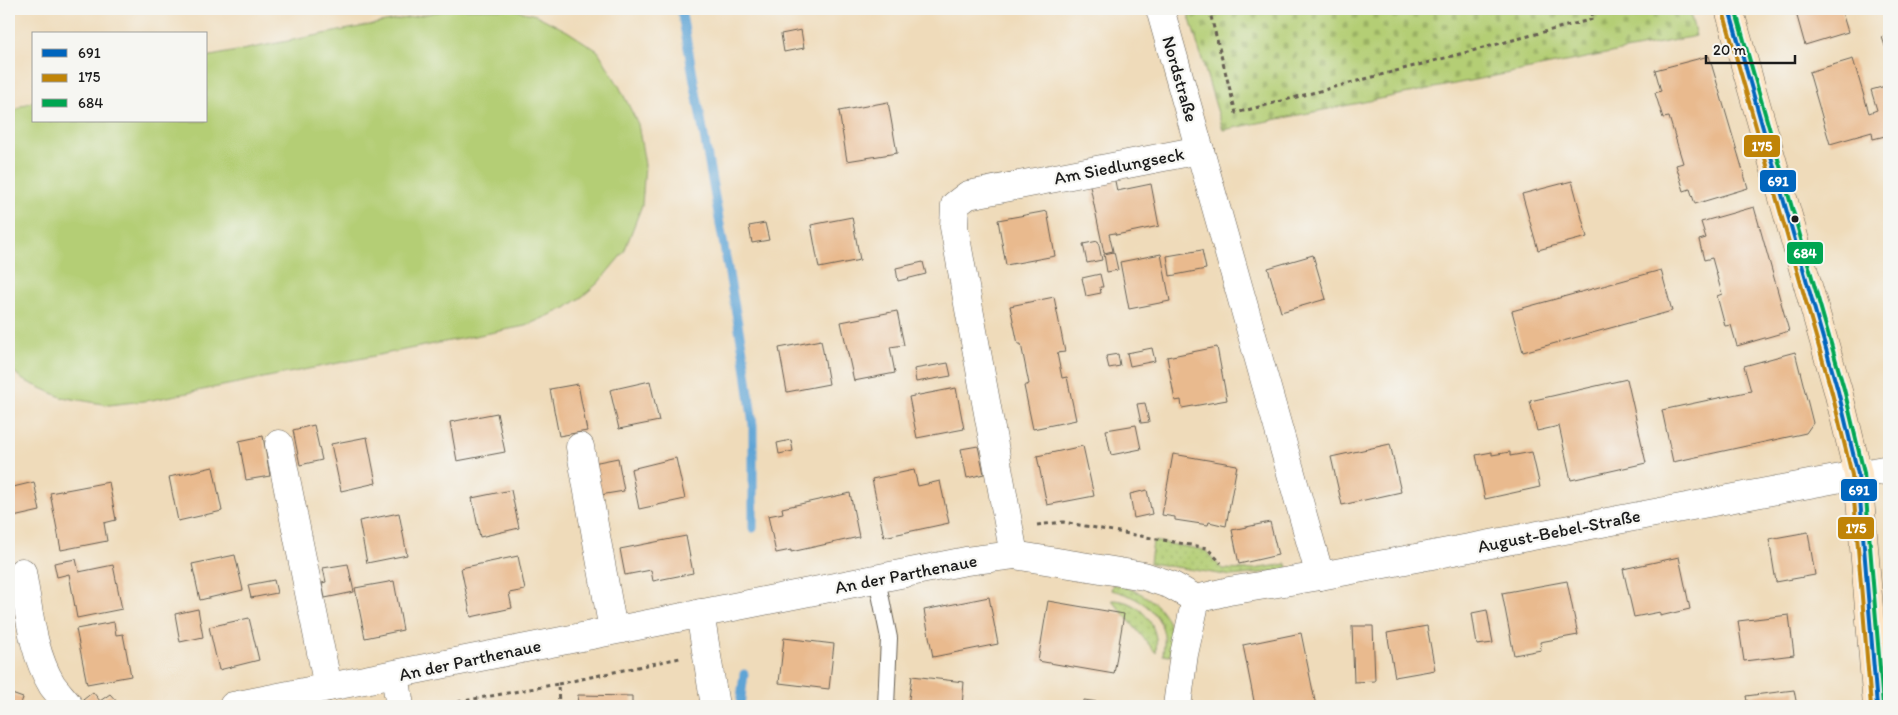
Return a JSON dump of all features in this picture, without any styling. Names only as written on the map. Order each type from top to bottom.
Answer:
[{"type":"street","name":"Nordstraße","points":[[1160,9],[1200,150]]},
{"type":"street","points":[[1729,9],[1838,391],[1858,474],[1877,706]]},
{"type":"street","name":"Am Siedlungseck","points":[[1012,543],[954,227],[955,205],[968,195],[1200,150],[1320,576]]},
{"type":"street","points":[[279,444],[328,687]]},
{"type":"street","points":[[580,447],[613,630]]},
{"type":"street","name":"August-Bebel-Straße","points":[[1227,578],[1320,576],[1889,469]]},
{"type":"street","name":"An der Parthenaue","points":[[233,706],[966,561],[1012,543],[1144,576],[1171,585],[1196,599]]},
{"type":"street","points":[[22,572],[34,637],[42,663],[52,685],[69,706]]},
{"type":"street","points":[[1177,706],[1184,654],[1196,599],[1227,578]]},
{"type":"street","points":[[700,613],[716,706]]},
{"type":"street","points":[[396,675],[400,706]]},
{"type":"lane","points":[[877,578],[889,638],[886,706]]},
{"type":"path","points":[[1209,9],[1236,113],[1593,19],[1591,9]]},
{"type":"path","points":[[1012,543],[1063,522],[1207,548],[1227,578]]},
{"type":"path","points":[[435,706],[558,684],[707,652]]},
{"type":"path","points":[[558,684],[559,706]]},
{"type":"green space","points":[[452,9],[512,9],[536,15],[567,31],[598,51],[619,86],[638,124],[645,165],[642,205],[624,252],[598,283],[583,296],[566,308],[525,326],[152,400],[109,405],[61,397],[23,380],[9,367],[9,117],[21,106],[32,102],[32,122],[208,122],[208,57]]},
{"type":"green space","points":[[1187,9],[1689,9],[1696,36],[1223,130]]},
{"type":"green space","points":[[1153,541],[1205,550],[1222,569],[1247,570],[1287,564],[1288,570],[1232,576],[1150,563]]},
{"type":"green space","points":[[1113,584],[1130,589],[1146,597],[1160,608],[1169,624],[1171,632],[1170,656],[1163,655],[1164,635],[1162,626],[1152,611],[1128,595],[1111,590]]},
{"type":"green space","points":[[1112,600],[1132,604],[1146,616],[1155,633],[1156,653]]},
{"type":"building","points":[[1795,9],[1841,9],[1848,32],[1805,45]]},
{"type":"building","points":[[801,30],[804,48],[784,52],[781,34]]},
{"type":"building","points":[[1889,35],[1889,58],[1882,37]]},
{"type":"building","points":[[1709,56],[1748,188],[1695,204],[1690,189],[1684,191],[1676,165],[1683,163],[1669,117],[1663,118],[1655,93],[1661,91],[1655,70]]},
{"type":"building","points":[[1853,59],[1869,113],[1877,110],[1871,90],[1889,85],[1889,135],[1873,139],[1872,132],[1830,144],[1809,72]]},
{"type":"building","points":[[888,102],[897,153],[847,161],[839,111]]},
{"type":"building","points":[[1114,176],[1117,191],[1151,184],[1159,226],[1116,235],[1115,233],[1109,234],[1113,251],[1104,253],[1089,181]]},
{"type":"building","points":[[1572,181],[1587,237],[1538,250],[1522,194]]},
{"type":"building","points":[[1754,207],[1789,331],[1737,346],[1731,325],[1725,326],[1717,296],[1722,294],[1712,258],[1704,260],[1699,240],[1706,238],[1701,222]]},
{"type":"building","points":[[1047,211],[1055,256],[1006,265],[998,220]]},
{"type":"building","points":[[852,217],[860,260],[819,268],[811,225]]},
{"type":"building","points":[[765,223],[769,240],[752,243],[749,226]]},
{"type":"building","points":[[1098,241],[1102,260],[1087,263],[1083,244]]},
{"type":"building","points":[[1202,250],[1206,269],[1170,276],[1167,256]]},
{"type":"building","points":[[1114,252],[1118,270],[1107,272],[1104,254]]},
{"type":"building","points":[[1161,254],[1170,301],[1129,309],[1120,262]]},
{"type":"building","points":[[1313,255],[1326,299],[1281,312],[1268,268]]},
{"type":"building","points":[[923,262],[926,274],[898,281],[896,268]]},
{"type":"building","points":[[1661,270],[1672,311],[1523,352],[1512,311]]},
{"type":"building","points":[[1100,274],[1103,287],[1100,287],[1101,293],[1086,296],[1082,278]]},
{"type":"building","points":[[1054,297],[1065,352],[1057,353],[1062,378],[1067,377],[1076,420],[1033,429],[1024,386],[1029,384],[1021,344],[1018,344],[1010,306]]},
{"type":"building","points":[[897,311],[904,345],[890,347],[895,373],[854,381],[841,322]]},
{"type":"building","points":[[821,340],[829,384],[787,392],[779,348]]},
{"type":"building","points":[[1217,347],[1227,400],[1182,408],[1181,400],[1175,401],[1167,357]]},
{"type":"building","points":[[1152,348],[1155,361],[1130,366],[1127,353]]},
{"type":"building","points":[[1795,352],[1813,423],[1806,433],[1673,462],[1662,410],[1751,391],[1744,366]]},
{"type":"building","points":[[1118,354],[1120,366],[1109,368],[1106,356]]},
{"type":"building","points":[[948,363],[951,376],[916,382],[914,369]]},
{"type":"building","points":[[1627,379],[1646,463],[1571,480],[1559,426],[1537,431],[1530,401]]},
{"type":"building","points":[[650,381],[659,421],[619,429],[610,390]]},
{"type":"building","points":[[578,384],[587,431],[559,436],[550,389]]},
{"type":"building","points":[[956,388],[964,429],[917,438],[909,397]]},
{"type":"building","points":[[1145,403],[1149,422],[1141,423],[1137,404]]},
{"type":"building","points":[[497,413],[505,452],[457,461],[450,422]]},
{"type":"building","points":[[314,425],[322,460],[300,465],[293,430]]},
{"type":"building","points":[[1136,425],[1141,449],[1111,455],[1106,430]]},
{"type":"building","points":[[263,436],[270,476],[246,480],[239,441]]},
{"type":"building","points":[[367,437],[376,483],[341,491],[331,444]]},
{"type":"building","points":[[791,440],[793,451],[779,454],[777,443]]},
{"type":"building","points":[[1390,444],[1401,492],[1342,505],[1331,457]]},
{"type":"building","points":[[978,446],[984,474],[967,478],[961,449]]},
{"type":"building","points":[[1083,446],[1094,496],[1047,505],[1037,456]]},
{"type":"building","points":[[1492,452],[1492,455],[1510,452],[1510,456],[1532,452],[1540,487],[1485,499],[1476,455]]},
{"type":"building","points":[[1173,454],[1237,465],[1226,526],[1209,522],[1208,525],[1175,520],[1175,517],[1162,515]]},
{"type":"building","points":[[618,458],[624,491],[600,495],[593,463]]},
{"type":"building","points":[[676,458],[685,499],[639,509],[631,469]]},
{"type":"building","points":[[213,467],[222,511],[178,521],[169,477]]},
{"type":"building","points":[[914,470],[918,486],[940,481],[949,523],[884,537],[872,479]]},
{"type":"building","points":[[34,482],[40,511],[9,518],[9,488]]},
{"type":"building","points":[[109,482],[116,520],[104,523],[107,541],[61,550],[50,493]]},
{"type":"building","points":[[511,490],[519,528],[480,537],[472,498]]},
{"type":"building","points":[[1147,490],[1152,514],[1134,518],[1130,494]]},
{"type":"building","points":[[850,493],[859,537],[791,552],[791,550],[776,553],[768,516],[783,513],[782,508]]},
{"type":"building","points":[[399,513],[407,555],[367,563],[359,521]]},
{"type":"building","points":[[1270,522],[1278,555],[1239,564],[1232,530]]},
{"type":"building","points":[[1808,532],[1815,575],[1776,582],[1769,539]]},
{"type":"building","points":[[686,536],[693,573],[653,581],[651,570],[625,575],[620,549]]},
{"type":"building","points":[[235,555],[243,590],[200,600],[192,564]]},
{"type":"building","points":[[518,556],[525,590],[509,593],[512,608],[471,617],[461,568]]},
{"type":"building","points":[[1679,557],[1690,609],[1660,616],[1660,612],[1634,617],[1623,569]]},
{"type":"building","points":[[76,559],[79,572],[113,565],[122,609],[77,618],[69,574],[57,577],[54,563]]},
{"type":"building","points":[[348,564],[354,592],[325,598],[322,583],[326,582],[323,568]]},
{"type":"building","points":[[274,580],[277,593],[251,598],[248,585]]},
{"type":"building","points":[[394,581],[403,630],[365,638],[355,588]]},
{"type":"building","points":[[1567,581],[1578,635],[1540,642],[1541,650],[1514,655],[1502,593]]},
{"type":"building","points":[[989,597],[998,644],[933,657],[924,610]]},
{"type":"building","points":[[1048,601],[1124,614],[1114,674],[1038,661]]},
{"type":"building","points":[[198,609],[203,637],[180,642],[175,614]]},
{"type":"building","points":[[1487,610],[1493,643],[1477,645],[1472,613]]},
{"type":"building","points":[[1789,615],[1794,655],[1744,661],[1738,621]]},
{"type":"building","points":[[249,618],[259,660],[219,670],[209,627]]},
{"type":"building","points":[[114,622],[116,635],[123,634],[131,676],[87,684],[76,629]]},
{"type":"building","points":[[1352,626],[1373,626],[1375,681],[1354,682]]},
{"type":"building","points":[[1427,626],[1435,670],[1395,677],[1387,633]]},
{"type":"building","points":[[1301,633],[1316,706],[1255,706],[1243,645]]},
{"type":"building","points":[[784,638],[834,644],[829,689],[779,683]]},
{"type":"building","points":[[912,676],[964,682],[962,706],[908,706]]},
{"type":"building","points":[[1794,690],[1797,706],[1748,706],[1746,696]]},
{"type":"building","points":[[93,692],[100,701],[110,694],[119,704],[116,706],[88,706],[83,700]]},
{"type":"building","points":[[9,693],[23,698],[20,706],[9,706]]},
{"type":"building","points":[[578,695],[632,696],[632,706],[577,706]]},
{"type":"building","points":[[1084,700],[1119,705],[1119,706],[1083,706]]},
{"type":"waterway","points":[[681,9],[744,357],[753,425],[753,528]]},
{"type":"waterway","points":[[740,706],[744,674]]},
{"type":"transit line","name":"691","points":[[1729,9],[1838,391],[1858,474],[1877,706]]},
{"type":"transit line","name":"684","points":[[1735,9],[1844,389],[1864,473],[1883,705]]},
{"type":"transit line","name":"175","points":[[1723,11],[1832,393],[1852,475],[1871,706]]}]
